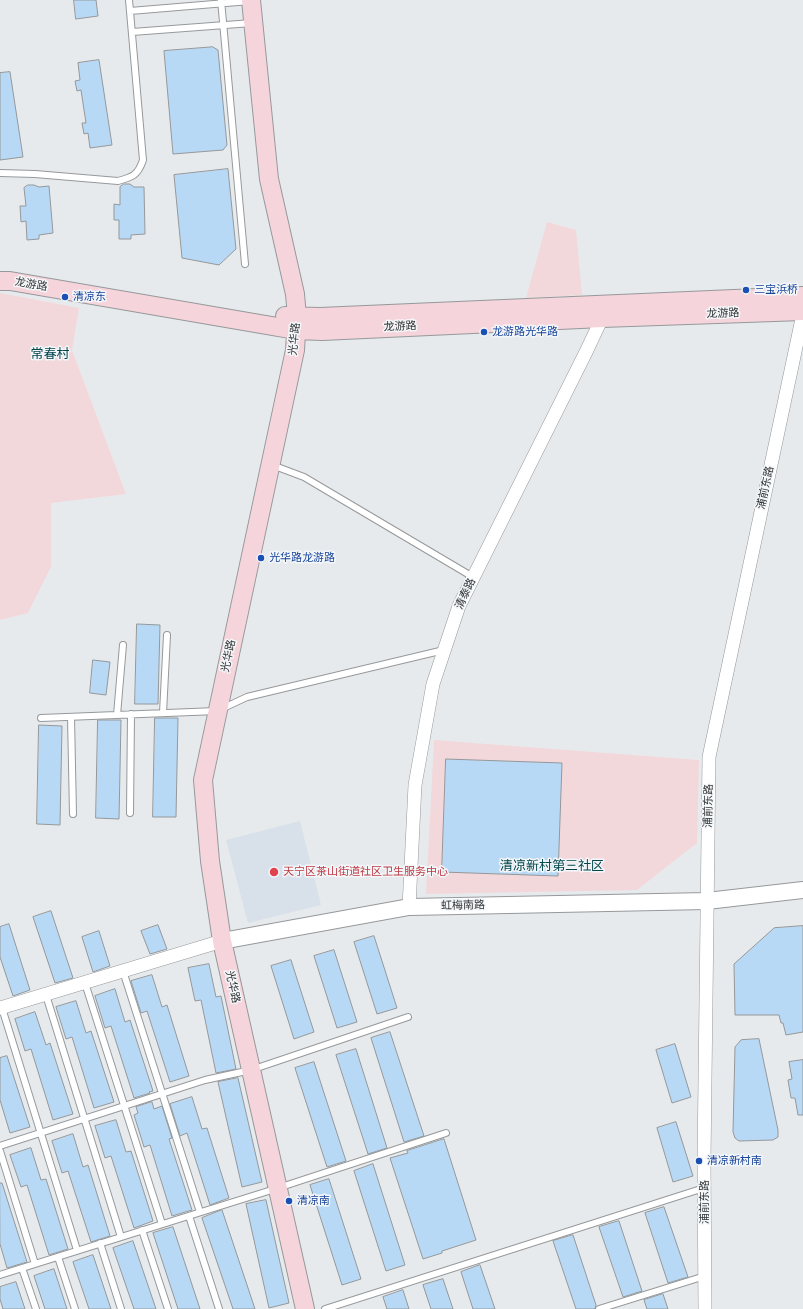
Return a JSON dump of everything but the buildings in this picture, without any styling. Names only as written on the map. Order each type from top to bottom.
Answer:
[{"type":"main road","name":"光华路","points":[[251,1],[269,179],[295,294],[297,324],[295,350],[203,780],[210,861],[222,941],[305,1309]]},
{"type":"main road","name":"龙游路","points":[[0,269],[269,315],[297,324]]},
{"type":"main road","name":"龙游路","points":[[0,281],[10,281],[297,324],[602,311],[803,296]]},
{"type":"main road","name":"龙游路","points":[[602,311],[803,312]]},
{"type":"street","name":"清泰路","points":[[409,907],[415,785],[433,684],[444,650],[459,606],[583,359],[602,311]]},
{"type":"street","name":"浦前东路","points":[[705,1309],[704,1188],[709,757],[803,312]]},
{"type":"street","name":"虹梅南路","points":[[222,941],[409,907],[707,901],[803,890]]},
{"type":"street","name":"虹梅南路","points":[[707,901],[733,908],[803,900]]},
{"type":"street","points":[[1,1008],[222,941]]},
{"type":"lane","points":[[0,173],[34,174],[118,181],[131,177],[140,170],[143,160],[129,0]]},
{"type":"lane","points":[[130,11],[221,2],[251,1]]},
{"type":"lane","points":[[221,2],[245,264]]},
{"type":"lane","points":[[132,32],[254,23]]},
{"type":"lane","points":[[270,464],[304,476],[473,577]]},
{"type":"lane","points":[[163,713],[167,635]]},
{"type":"lane","points":[[117,715],[123,645]]},
{"type":"lane","points":[[41,718],[217,711],[247,697],[444,650]]},
{"type":"lane","points":[[130,813],[131,714]]},
{"type":"lane","points":[[71,717],[72,814]]},
{"type":"lane","points":[[123,971],[200,1212]]},
{"type":"lane","points":[[85,983],[162,1224]]},
{"type":"lane","points":[[46,994],[121,1237]]},
{"type":"lane","points":[[1,1008],[78,1250]]},
{"type":"lane","points":[[0,1146],[206,1080],[251,1070],[408,1017]]},
{"type":"lane","points":[[0,1275],[278,1188],[446,1133]]},
{"type":"lane","points":[[0,1151],[35,1264]]},
{"type":"lane","points":[[325,1309],[704,1188]]},
{"type":"lane","points":[[189,1216],[219,1309]]},
{"type":"lane","points":[[142,1230],[168,1309]]},
{"type":"lane","points":[[100,1243],[121,1309]]},
{"type":"lane","points":[[58,1257],[75,1309]]},
{"type":"lane","points":[[22,1268],[36,1309]]},
{"type":"lane","points":[[599,1309],[705,1276]]},
{"type":"shaded area","points":[[547,222],[576,230],[582,295],[526,298]]},
{"type":"shaded area","points":[[0,293],[79,308],[72,350],[126,494],[51,503],[51,567],[28,613],[0,620]]},
{"type":"shaded area","points":[[434,740],[699,760],[697,843],[637,890],[426,894]]},
{"type":"shaded area","name":"天宁区茶山街道社区卫生服务中心","points":[[300,821],[321,905],[248,923],[226,840]]},
{"type":"place","name":"三宝浜桥","points":[[746,290]]},
{"type":"place","name":"清凉东","points":[[65,297]]},
{"type":"place","name":"龙游路光华路","points":[[484,332]]},
{"type":"place","name":"光华路龙游路","points":[[261,558]]},
{"type":"place","name":"天宁区茶山街道社区卫生服务中心","points":[[274,872]]},
{"type":"place","name":"清凉新村南","points":[[699,1161]]},
{"type":"place","name":"清凉南","points":[[289,1201]]},
{"type":"district","name":"常春村","points":[[50,355]]},
{"type":"district","name":"清凉新村第三社区","points":[[552,867]]}]
